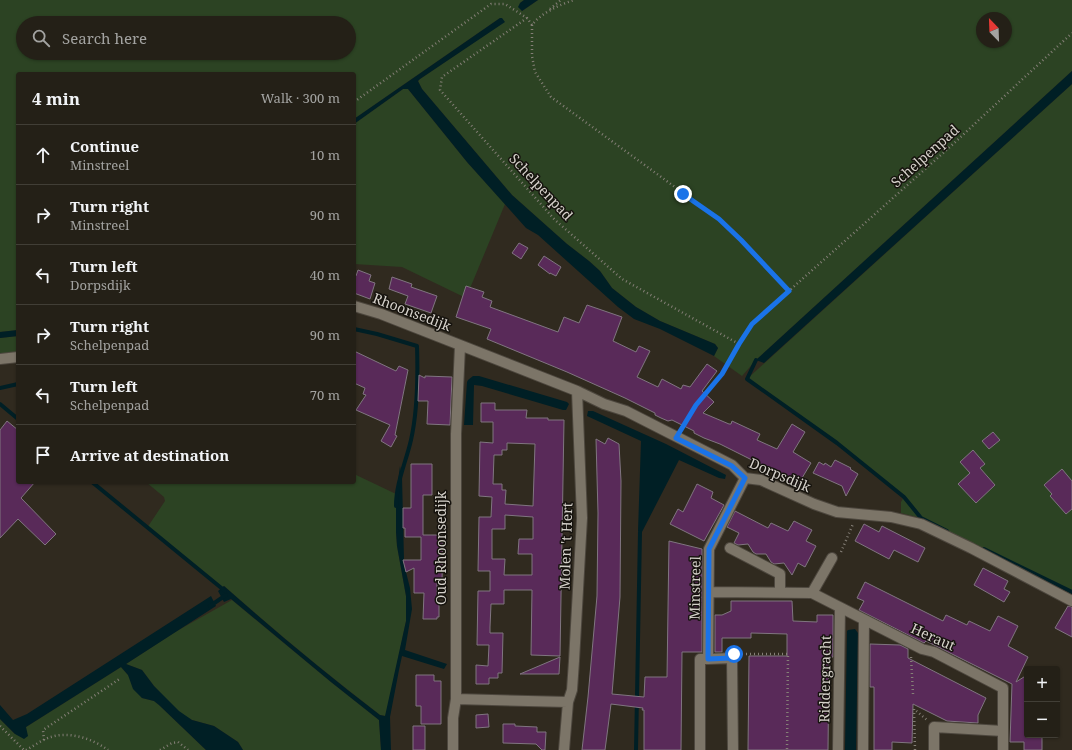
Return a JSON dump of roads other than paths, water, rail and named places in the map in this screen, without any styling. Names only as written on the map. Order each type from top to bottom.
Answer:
[{"type":"street","name":"Rhoonsedijk","points":[[356,307],[381,314],[460,346]]},
{"type":"street","name":"Dorpsdijk","points":[[460,346],[577,390],[604,404],[626,411],[732,466],[745,478],[761,480],[837,512],[891,516],[921,524],[1072,600]]},
{"type":"street","name":"Oud Rhoonsedijk","points":[[453,750],[453,718],[456,699],[456,434],[460,346]]},
{"type":"street","points":[[0,359],[16,357]]},
{"type":"street","name":"Molen 't Hert","points":[[564,750],[568,702],[572,690],[582,518],[577,390]]},
{"type":"street","name":"Minstreel","points":[[708,659],[709,549],[745,478]]},
{"type":"street","points":[[730,548],[780,574],[780,592]]},
{"type":"street","points":[[812,593],[832,558]]},
{"type":"street","name":"Heraut","points":[[709,592],[812,593],[922,649],[934,652],[1004,688],[1003,731]]},
{"type":"street","name":"Riddergracht","points":[[838,750],[840,608]]},
{"type":"street","points":[[863,750],[864,620]]},
{"type":"street","points":[[700,750],[700,660],[732,658],[733,750]]},
{"type":"street","points":[[456,699],[568,702]]},
{"type":"street","points":[[934,750],[934,727],[1003,731],[1003,750]]},
{"type":"water","points":[[524,0],[538,0],[522,11],[518,7]]},
{"type":"water","points":[[502,18],[505,22],[420,79],[418,81],[422,89],[512,195],[600,271],[612,288],[636,307],[660,321],[715,344],[718,348],[714,356],[660,329],[634,319],[618,307],[538,235],[526,228],[467,162],[408,89],[403,89],[356,123],[356,118]]},
{"type":"water","points":[[1072,71],[1072,84],[764,363],[756,360]]},
{"type":"water","points":[[16,330],[16,336],[0,338],[0,332]]},
{"type":"water","points":[[473,376],[479,376],[567,402],[569,404],[566,410],[563,410],[482,386],[474,385],[473,425],[464,425],[467,382]]},
{"type":"water","points":[[588,411],[593,411],[666,444],[726,475],[725,479],[719,478],[679,460],[642,532],[638,531],[641,441],[587,416]]},
{"type":"water","points":[[400,466],[401,473],[399,475],[402,477],[403,560],[410,588],[412,609],[405,650],[447,664],[444,669],[402,656],[390,717],[391,750],[381,750],[379,720],[231,599],[224,602],[218,591],[224,586],[320,668],[380,715],[385,716],[406,621],[406,596],[396,532],[396,495]]},
{"type":"water","points":[[211,596],[216,606],[126,664],[142,670],[154,686],[179,711],[192,720],[214,726],[238,742],[243,750],[206,750],[159,705],[154,701],[142,698],[133,689],[128,675],[121,667],[26,727],[28,736],[24,739],[15,734],[0,719],[0,705],[13,720],[27,714]]},
{"type":"water","points":[[855,629],[858,633],[856,750],[845,750],[847,631]]},
{"type":"waterway","points":[[356,329],[417,346],[415,417],[411,440],[396,497],[396,506]]},
{"type":"waterway","points":[[756,360],[747,379],[837,443],[904,497],[921,518],[947,531]]},
{"type":"waterway","points":[[0,388],[16,384]]},
{"type":"waterway","points":[[0,404],[16,417]]},
{"type":"waterway","points":[[94,484],[225,591]]},
{"type":"waterway","points":[[636,750],[640,532]]},
{"type":"waterway","points":[[984,549],[1072,592]]},
{"type":"waterway","points":[[210,606],[226,595]]}]
